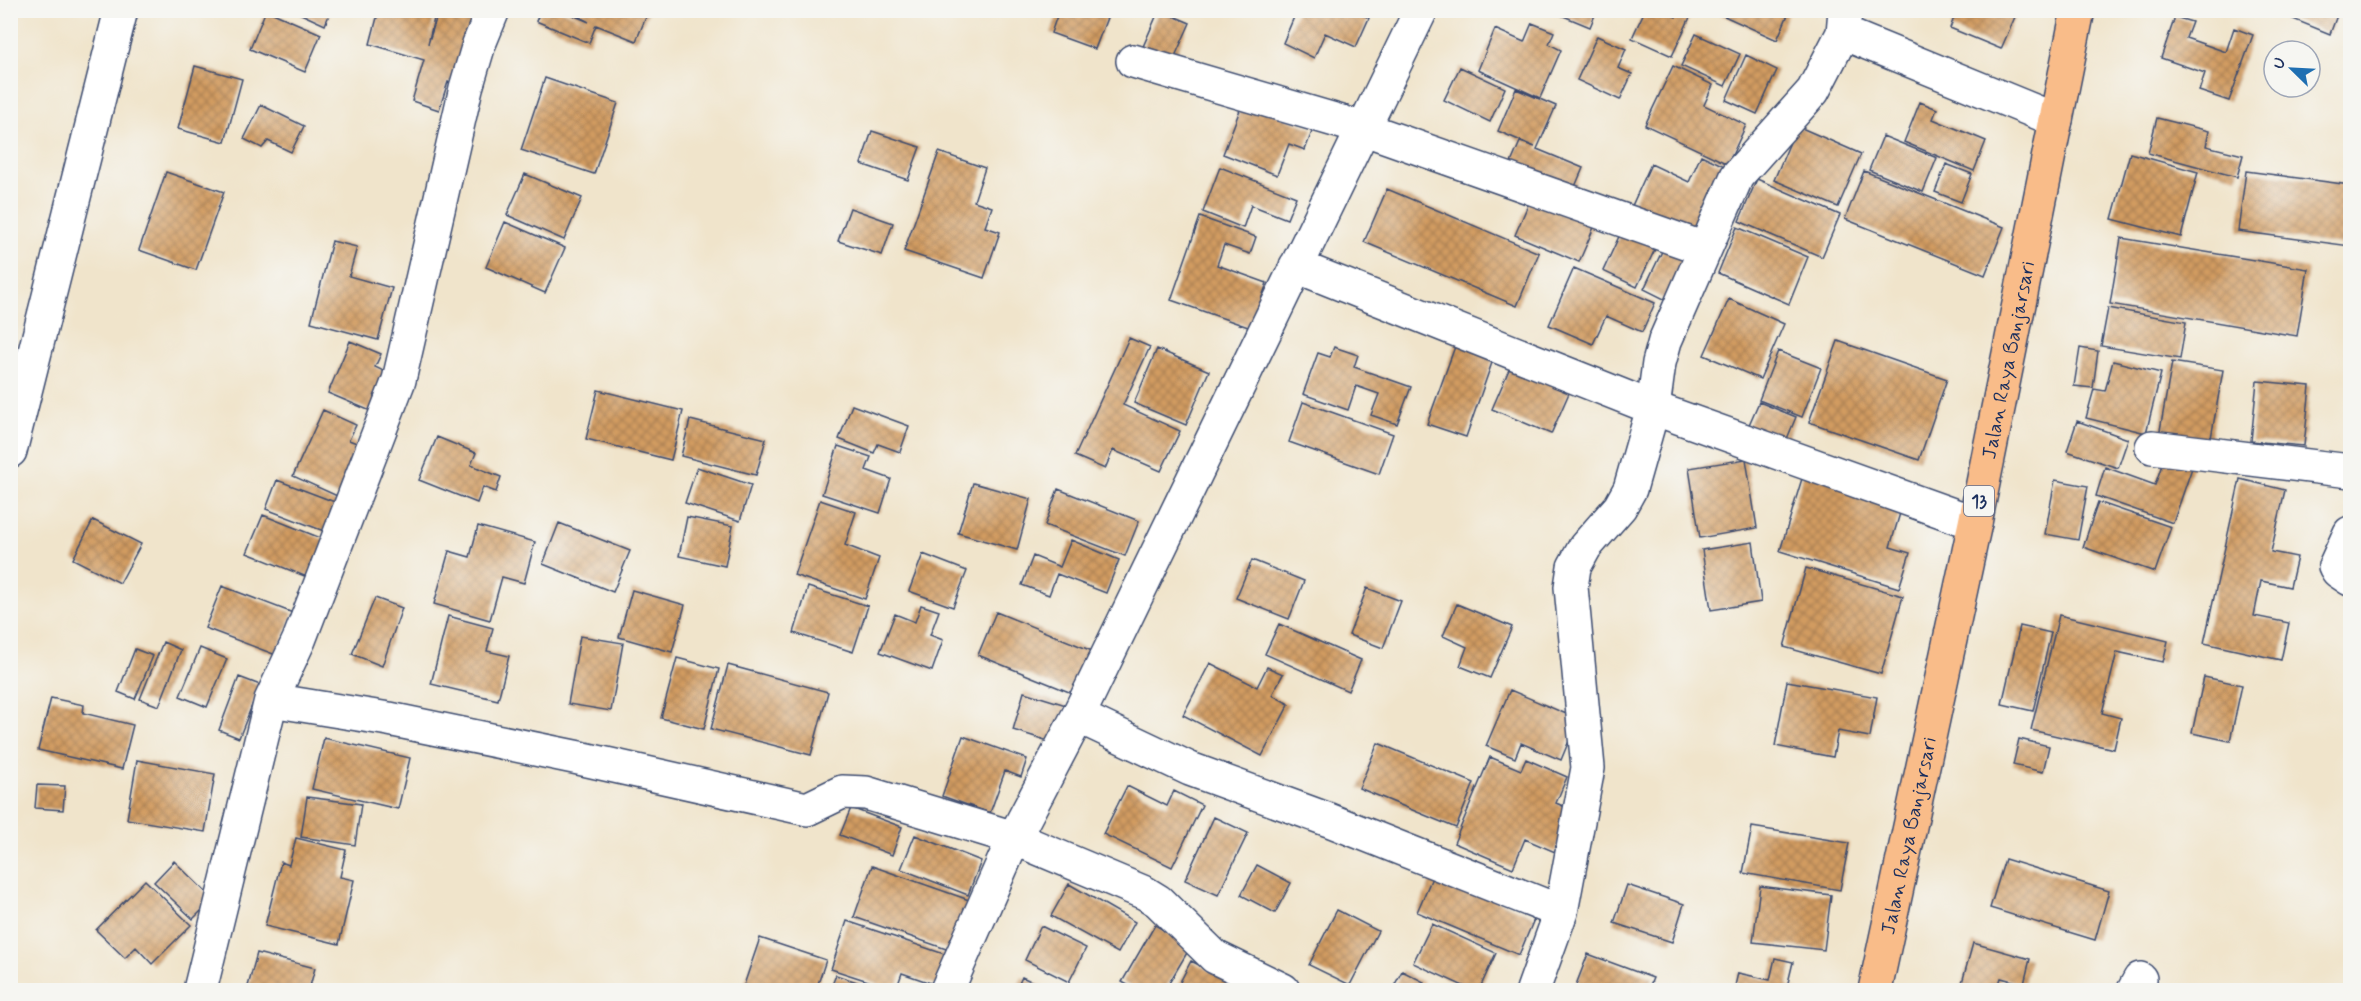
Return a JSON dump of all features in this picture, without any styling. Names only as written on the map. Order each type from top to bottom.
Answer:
[{"type":"highway","name":"Jalan Raya Banjarsari","points":[[1875,990],[1975,523],[2078,10]]},
{"type":"street","points":[[10,451],[121,10]]},
{"type":"street","points":[[200,990],[271,700],[299,640],[399,380],[463,97],[479,44],[493,10]]},
{"type":"street","points":[[947,990],[1014,838],[1078,716],[1421,10]]},
{"type":"street","points":[[1533,990],[1561,912],[1588,768],[1571,587],[1574,567],[1585,547],[1620,507],[1630,489],[1653,408],[1659,363],[1665,341],[1737,176],[1806,102],[1844,22],[2056,120]]},
{"type":"street","points":[[1134,61],[1362,128],[1705,249]]},
{"type":"street","points":[[1296,266],[1653,408],[1975,523]]},
{"type":"street","points":[[2152,447],[2350,471]]},
{"type":"street","points":[[2347,577],[2335,566],[2350,533]]},
{"type":"street","points":[[271,700],[423,726],[807,809],[842,792],[866,793],[1014,838],[1158,901],[1215,957],[1283,990]]},
{"type":"street","points":[[1078,716],[1190,769],[1329,820],[1561,912]]},
{"type":"building","points":[[266,10],[321,34],[305,72],[250,49]]},
{"type":"building","points":[[300,10],[331,10],[325,25],[299,13]]},
{"type":"building","points":[[379,10],[436,10],[428,44],[439,10],[485,10],[481,91],[448,82],[439,110],[412,101],[424,60],[370,44]]},
{"type":"building","points":[[541,10],[561,10],[589,22],[566,10],[649,10],[636,41],[596,25],[589,43],[536,21]]},
{"type":"building","points":[[1059,10],[1110,10],[1095,49],[1051,33]]},
{"type":"building","points":[[1159,10],[1190,23],[1172,63],[1142,49]]},
{"type":"building","points":[[1297,10],[1354,10],[1369,18],[1356,47],[1325,33],[1314,58],[1283,43]]},
{"type":"building","points":[[1549,10],[1597,10],[1590,27]]},
{"type":"building","points":[[1645,10],[1662,10],[1676,17],[1679,10],[1682,10],[1691,15],[1672,56],[1632,38]]},
{"type":"building","points":[[1711,10],[1790,10],[1777,40]]},
{"type":"building","points":[[1957,10],[2018,10],[2001,49],[1950,28]]},
{"type":"building","points":[[2271,10],[2339,10],[2330,34]]},
{"type":"building","points":[[2175,17],[2192,22],[2186,38],[2226,52],[2234,28],[2253,35],[2229,101],[2199,91],[2205,73],[2161,58]]},
{"type":"building","points":[[1532,23],[1554,32],[1549,44],[1561,50],[1540,98],[1478,70],[1495,29],[1524,42]]},
{"type":"building","points":[[1696,34],[1740,54],[1725,86],[1681,66]]},
{"type":"building","points":[[1597,36],[1626,49],[1618,68],[1632,74],[1620,100],[1577,80]]},
{"type":"building","points":[[1746,55],[1777,70],[1757,114],[1726,100]]},
{"type":"building","points":[[195,66],[242,79],[225,142],[178,129]]},
{"type":"building","points":[[1673,66],[1713,85],[1704,105],[1746,125],[1728,164],[1645,125]]},
{"type":"building","points":[[1460,67],[1505,88],[1490,122],[1444,100]]},
{"type":"building","points":[[545,78],[618,103],[594,174],[521,150]]},
{"type":"building","points":[[1516,89],[1556,106],[1537,149],[1583,168],[1571,196],[1508,170],[1520,142],[1535,147],[1498,131]]},
{"type":"building","points":[[1243,102],[1313,129],[1305,150],[1289,144],[1277,175],[1223,154]]},
{"type":"building","points":[[1920,102],[1937,109],[1933,119],[1986,141],[1974,171],[1904,142]]},
{"type":"building","points":[[261,105],[304,126],[291,152],[268,141],[262,148],[244,139]]},
{"type":"building","points":[[2157,118],[2209,131],[2206,146],[2243,155],[2237,177],[2148,153]]},
{"type":"building","points":[[1797,126],[1861,154],[1838,207],[1774,180]]},
{"type":"building","points":[[872,131],[920,147],[908,180],[861,164]]},
{"type":"building","points":[[1883,136],[1937,158],[1923,192],[1869,170]]},
{"type":"building","points":[[939,152],[985,168],[974,201],[992,207],[985,227],[1000,232],[984,278],[904,251]]},
{"type":"building","points":[[2130,153],[2198,172],[2181,237],[2112,219]]},
{"type":"building","points":[[1701,155],[1733,170],[1700,240],[1631,208],[1651,164],[1689,182]]},
{"type":"building","points":[[1946,164],[1972,174],[1961,202],[1935,192]]},
{"type":"building","points":[[1220,167],[1296,197],[1287,219],[1251,205],[1243,228],[1203,212]]},
{"type":"building","points":[[1864,171],[2004,227],[1985,275],[1845,219]]},
{"type":"building","points":[[2246,171],[2350,185],[2350,246],[2238,231]]},
{"type":"building","points":[[166,172],[224,192],[196,270],[139,250]]},
{"type":"building","points":[[525,174],[582,198],[564,240],[507,215]]},
{"type":"building","points":[[1757,179],[1840,215],[1822,257],[1739,221]]},
{"type":"building","points":[[1387,189],[1539,253],[1517,306],[1364,242]]},
{"type":"building","points":[[1534,191],[1598,218],[1579,262],[1515,235]]},
{"type":"building","points":[[850,208],[893,223],[882,255],[838,241]]},
{"type":"building","points":[[1200,217],[1256,237],[1250,254],[1224,245],[1217,265],[1267,283],[1251,328],[1171,300]]},
{"type":"building","points":[[505,222],[565,248],[545,293],[486,267]]},
{"type":"building","points":[[1737,227],[1808,257],[1789,304],[1718,273]]},
{"type":"building","points":[[1622,230],[1656,247],[1637,287],[1603,271]]},
{"type":"building","points":[[2121,238],[2308,269],[2297,336],[2110,304]]},
{"type":"building","points":[[332,241],[357,247],[349,276],[392,288],[378,340],[311,322]]},
{"type":"building","points":[[1666,243],[1698,258],[1676,305],[1644,289]]},
{"type":"building","points":[[1574,268],[1655,303],[1642,332],[1606,316],[1593,344],[1549,325]]},
{"type":"building","points":[[1729,299],[1784,324],[1760,379],[1704,355]]},
{"type":"building","points":[[2108,308],[2186,322],[2180,359],[2101,346]]},
{"type":"building","points":[[1129,338],[1150,347],[1123,405],[1180,431],[1161,471],[1113,450],[1105,469],[1075,456]]},
{"type":"building","points":[[350,341],[381,354],[375,367],[396,377],[380,415],[328,393]]},
{"type":"building","points":[[1457,341],[1495,354],[1466,437],[1427,424]]},
{"type":"building","points":[[1838,341],[1947,379],[1919,460],[1809,422]]},
{"type":"building","points":[[1334,347],[1358,355],[1354,367],[1411,387],[1397,424],[1371,415],[1379,394],[1356,386],[1348,410],[1303,394],[1318,353],[1330,357]]},
{"type":"building","points":[[2080,348],[2098,351],[2093,388],[2074,386]]},
{"type":"building","points":[[1157,349],[1209,371],[1186,425],[1134,403]]},
{"type":"building","points":[[1778,351],[1821,368],[1802,417],[1759,400]]},
{"type":"building","points":[[1514,358],[1573,384],[1551,434],[1492,409]]},
{"type":"building","points":[[2113,361],[2161,373],[2146,433],[2086,418],[2094,389],[2105,391]]},
{"type":"building","points":[[2172,362],[2223,370],[2210,444],[2159,436]]},
{"type":"building","points":[[2257,381],[2310,386],[2304,446],[2251,441]]},
{"type":"building","points":[[598,390],[683,411],[671,460],[586,439]]},
{"type":"building","points":[[1303,402],[1393,434],[1379,474],[1289,442]]},
{"type":"building","points":[[1759,402],[1796,417],[1782,451],[1744,436]]},
{"type":"building","points":[[852,405],[909,426],[900,452],[878,444],[874,453],[839,439]]},
{"type":"building","points":[[323,410],[356,425],[349,440],[369,448],[346,500],[293,476]]},
{"type":"building","points":[[690,420],[766,439],[756,475],[681,456]]},
{"type":"building","points":[[2077,421],[2128,439],[2118,468],[2067,451]]},
{"type":"building","points":[[437,437],[476,453],[471,465],[501,477],[496,492],[483,487],[477,503],[419,480]]},
{"type":"building","points":[[838,446],[871,457],[866,470],[891,479],[880,513],[822,494]]},
{"type":"building","points":[[2165,456],[2193,465],[2173,523],[2096,496],[2105,467],[2155,485]]},
{"type":"building","points":[[1746,459],[1757,528],[1700,538],[1689,468]]},
{"type":"building","points":[[697,467],[751,485],[740,521],[685,503]]},
{"type":"building","points":[[1804,472],[1903,503],[1890,547],[1910,553],[1899,588],[1780,551]]},
{"type":"building","points":[[2240,479],[2285,490],[2271,552],[2297,557],[2290,587],[2261,581],[2254,616],[2289,623],[2281,660],[2204,643]]},
{"type":"building","points":[[277,480],[340,504],[329,533],[266,509]]},
{"type":"building","points":[[2055,480],[2088,486],[2078,540],[2045,534]]},
{"type":"building","points":[[973,483],[1031,499],[1017,550],[958,533]]},
{"type":"building","points":[[1058,489],[1139,521],[1125,556],[1045,525]]},
{"type":"building","points":[[820,500],[856,512],[845,545],[879,558],[865,599],[794,575]]},
{"type":"building","points":[[2098,502],[2171,527],[2155,572],[2083,547]]},
{"type":"building","points":[[263,515],[328,541],[312,579],[247,553]]},
{"type":"building","points":[[687,517],[733,526],[725,566],[679,556]]},
{"type":"building","points":[[93,520],[141,544],[120,583],[73,559]]},
{"type":"building","points":[[559,523],[630,551],[613,592],[543,564]]},
{"type":"building","points":[[478,526],[535,542],[524,583],[502,577],[490,620],[434,604],[449,551],[470,557]]},
{"type":"building","points":[[1071,540],[1119,560],[1106,593],[1057,574],[1049,595],[1022,585],[1033,556],[1060,567]]},
{"type":"building","points":[[1753,542],[1761,602],[1711,610],[1702,550]]},
{"type":"building","points":[[923,554],[967,571],[953,607],[909,591]]},
{"type":"building","points":[[1252,560],[1304,581],[1289,619],[1236,598]]},
{"type":"building","points":[[1806,568],[1903,596],[1881,674],[1784,647]]},
{"type":"building","points":[[222,586],[293,613],[276,655],[205,628]]},
{"type":"building","points":[[808,587],[868,606],[853,652],[794,633]]},
{"type":"building","points":[[1367,588],[1401,601],[1383,648],[1349,635]]},
{"type":"building","points":[[632,590],[685,605],[672,652],[619,637]]},
{"type":"building","points":[[375,598],[402,608],[382,666],[352,654]]},
{"type":"building","points":[[1457,604],[1512,627],[1490,678],[1460,666],[1467,647],[1443,636]]},
{"type":"building","points":[[921,605],[939,611],[930,635],[943,640],[932,671],[880,652],[895,614],[915,622]]},
{"type":"building","points":[[996,612],[1102,655],[1084,698],[978,655]]},
{"type":"building","points":[[2059,615],[2168,641],[2163,662],[2117,652],[2102,713],[2121,718],[2114,749],[2031,730]]},
{"type":"building","points":[[448,616],[493,628],[487,651],[509,656],[498,700],[431,684]]},
{"type":"building","points":[[1279,624],[1361,660],[1348,691],[1265,654]]},
{"type":"building","points":[[2020,626],[2051,633],[2033,711],[2002,704]]},
{"type":"building","points":[[580,636],[623,643],[611,711],[568,704]]},
{"type":"building","points":[[163,642],[181,650],[159,706],[140,699]]},
{"type":"building","points":[[200,648],[227,659],[207,707],[180,696]]},
{"type":"building","points":[[135,649],[153,656],[135,699],[118,692]]},
{"type":"building","points":[[677,658],[719,669],[704,729],[661,718]]},
{"type":"building","points":[[1210,663],[1257,687],[1267,667],[1283,674],[1272,695],[1289,704],[1262,756],[1183,715]]},
{"type":"building","points":[[728,665],[828,692],[811,755],[711,729]]},
{"type":"building","points":[[239,677],[260,685],[239,738],[219,730]]},
{"type":"building","points":[[2204,677],[2242,685],[2230,741],[2192,733]]},
{"type":"building","points":[[1787,681],[1877,697],[1870,737],[1838,731],[1833,757],[1775,746]]},
{"type":"building","points":[[1510,690],[1578,719],[1561,760],[1521,743],[1515,758],[1486,746]]},
{"type":"building","points":[[1024,692],[1066,705],[1055,743],[1013,730]]},
{"type":"building","points":[[51,698],[84,705],[83,713],[133,725],[122,769],[38,750]]},
{"type":"building","points":[[963,736],[1027,759],[1021,777],[1005,771],[990,813],[942,796]]},
{"type":"building","points":[[324,738],[410,758],[398,809],[312,789]]},
{"type":"building","points":[[2019,739],[2049,746],[2043,772],[2013,765]]},
{"type":"building","points":[[1378,743],[1474,783],[1456,828],[1359,788]]},
{"type":"building","points":[[1490,757],[1521,770],[1526,759],[1567,777],[1556,803],[1572,810],[1555,852],[1525,839],[1513,868],[1454,843]]},
{"type":"building","points":[[137,760],[215,774],[205,832],[127,819]]},
{"type":"building","points":[[37,785],[65,786],[63,810],[35,808]]},
{"type":"building","points":[[1127,786],[1167,806],[1174,791],[1202,805],[1172,867],[1103,834]]},
{"type":"building","points":[[307,797],[361,804],[355,845],[301,837]]},
{"type":"building","points":[[851,808],[902,827],[892,855],[840,835]]},
{"type":"building","points":[[1214,817],[1248,833],[1218,895],[1185,880]]},
{"type":"building","points":[[1752,827],[1849,843],[1840,890],[1743,873]]},
{"type":"building","points":[[915,835],[981,861],[968,895],[901,869]]},
{"type":"building","points":[[296,838],[346,850],[340,877],[354,880],[339,944],[265,926],[281,862],[289,865]]},
{"type":"building","points":[[2005,859],[2109,891],[2095,940],[1990,908]]},
{"type":"building","points":[[174,861],[213,899],[193,919],[154,882]]},
{"type":"building","points":[[1257,865],[1291,883],[1275,913],[1241,895]]},
{"type":"building","points":[[872,866],[969,900],[952,951],[854,917]]},
{"type":"building","points":[[1434,873],[1535,917],[1519,955],[1417,912]]},
{"type":"building","points":[[145,880],[191,925],[152,964],[136,947],[125,958],[96,930]]},
{"type":"building","points":[[1069,884],[1135,922],[1118,953],[1051,916]]},
{"type":"building","points":[[1627,885],[1684,904],[1672,942],[1614,923]]},
{"type":"building","points":[[1760,886],[1831,895],[1824,950],[1753,942]]},
{"type":"building","points":[[1337,910],[1378,931],[1350,985],[1309,965]]},
{"type":"building","points":[[847,921],[950,956],[939,986],[902,973],[896,990],[831,969]]},
{"type":"building","points":[[1432,924],[1496,953],[1479,990],[1472,990],[1413,963]]},
{"type":"building","points":[[1155,925],[1191,946],[1165,990],[1137,990],[1122,982]]},
{"type":"building","points":[[1041,926],[1086,948],[1069,982],[1025,960]]},
{"type":"building","points":[[760,938],[826,960],[816,990],[760,990],[744,985]]},
{"type":"building","points":[[1973,943],[2030,959],[2024,984],[2001,978],[1997,990],[1960,990]]},
{"type":"building","points":[[257,953],[315,968],[309,990],[247,990]]},
{"type":"building","points":[[1588,954],[1653,978],[1648,990],[1574,990]]},
{"type":"building","points":[[1775,958],[1793,962],[1787,987],[1800,990],[1734,990],[1738,973],[1770,980]]},
{"type":"building","points":[[1191,961],[1249,990],[1176,990]]},
{"type":"building","points":[[1402,971],[1424,982],[1420,990],[1392,990]]},
{"type":"building","points":[[836,975],[881,990],[830,990]]},
{"type":"building","points":[[1022,977],[1050,990],[1016,990]]}]
